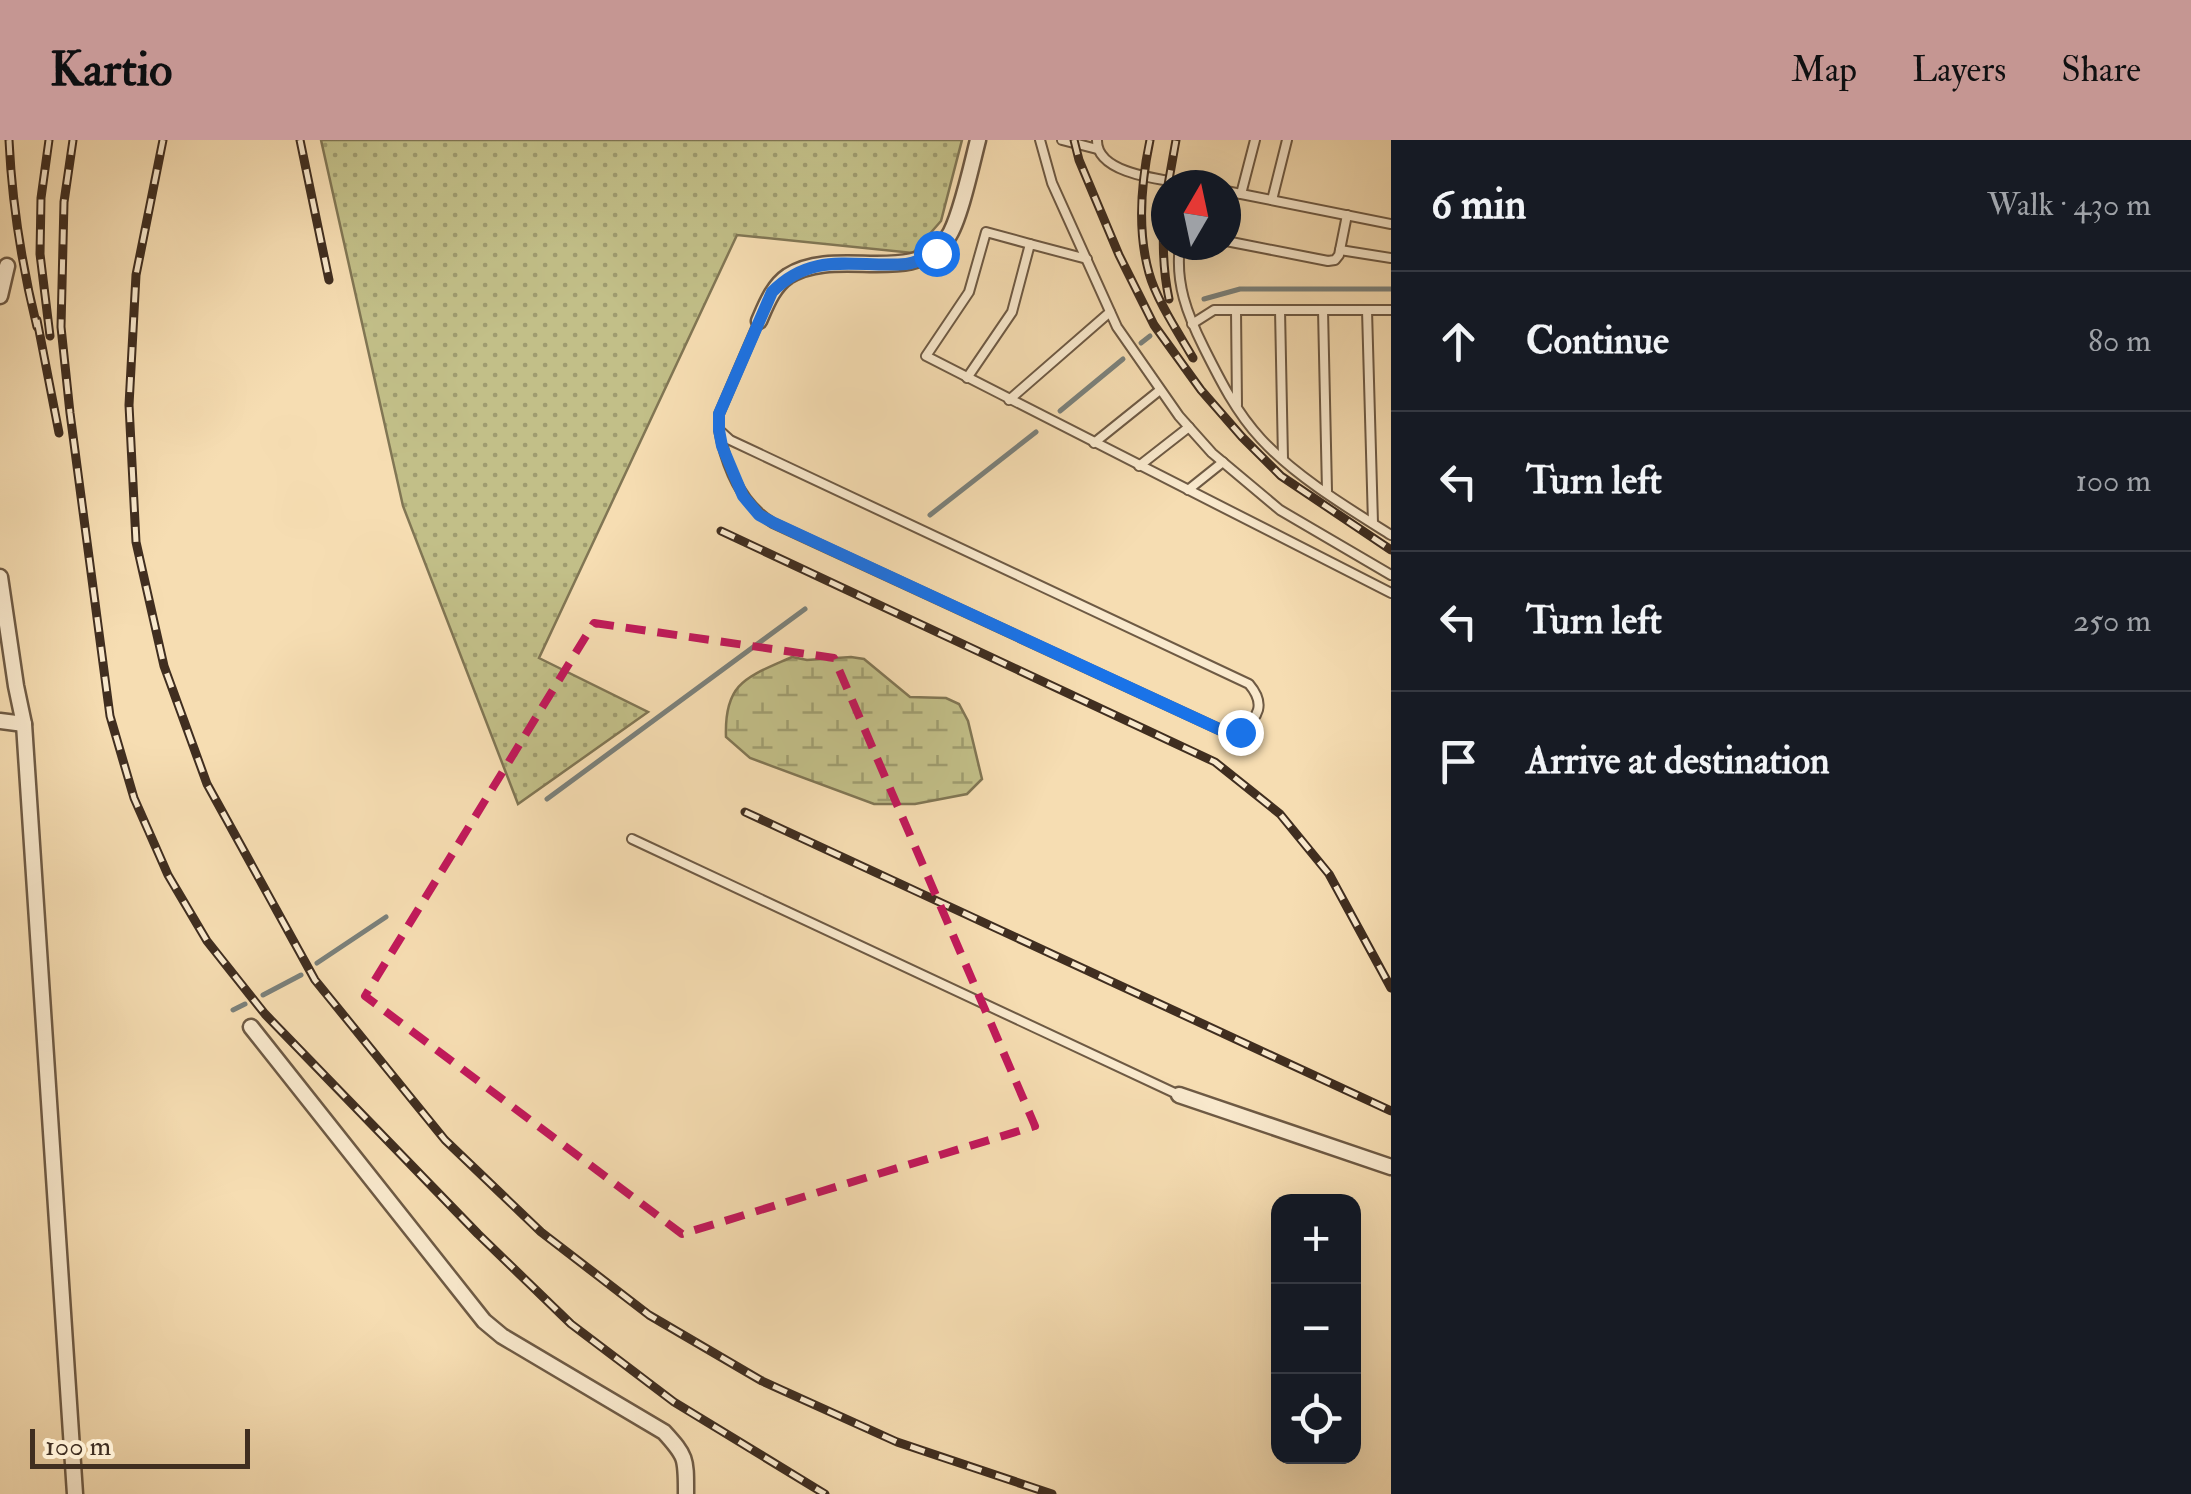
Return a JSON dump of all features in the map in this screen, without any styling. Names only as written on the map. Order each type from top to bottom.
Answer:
[{"type":"street","points":[[758,321],[772,292],[787,276],[830,264],[909,264],[936,253],[952,233],[978,140]]},
{"type":"street","points":[[0,296],[7,266]]},
{"type":"street","points":[[0,577],[24,724],[75,1494]]},
{"type":"street","points":[[0,722],[24,724]]},
{"type":"street","points":[[251,1027],[484,1321],[502,1336],[664,1432],[683,1453],[686,1494]]},
{"type":"street","points":[[1179,1095],[1391,1166]]},
{"type":"lane","points":[[1040,140],[1052,183],[1117,327],[1189,427],[1280,510],[1391,576]]},
{"type":"lane","points":[[1062,140],[1097,144],[1108,163],[1151,176]]},
{"type":"lane","points":[[1241,190],[1255,140]]},
{"type":"lane","points":[[1272,200],[1287,140]]},
{"type":"lane","points":[[1241,194],[1391,224]]},
{"type":"lane","points":[[1241,244],[1335,260],[1347,215]]},
{"type":"lane","points":[[1087,260],[986,232],[968,292],[926,356],[1391,593]]},
{"type":"lane","points":[[967,378],[1012,312],[1030,244]]},
{"type":"lane","points":[[1340,250],[1391,258]]},
{"type":"lane","points":[[1180,260],[1179,287],[1192,324],[1237,409],[1284,460],[1391,535]]},
{"type":"lane","points":[[1192,324],[1214,310],[1391,310]]},
{"type":"lane","points":[[1236,310],[1237,409]]},
{"type":"lane","points":[[1280,310],[1284,460]]},
{"type":"lane","points":[[1323,310],[1327,492]]},
{"type":"lane","points":[[1366,310],[1373,524]]},
{"type":"lane","points":[[1009,400],[1110,312]]},
{"type":"lane","points":[[719,430],[730,440],[1249,684],[1257,694],[1257,714],[1240,732],[1221,730],[759,515],[743,496],[719,430],[719,414],[758,321]]},
{"type":"lane","points":[[1094,443],[1160,390]]},
{"type":"lane","points":[[1139,466],[1189,427]]},
{"type":"lane","points":[[1188,490],[1223,462]]},
{"type":"lane","points":[[632,839],[1179,1095]]},
{"type":"highlighted area","points":[[594,623],[834,658],[1035,1126],[682,1234],[365,996]]},
{"type":"green space","points":[[321,140],[962,140],[941,221],[913,253],[737,235],[539,658],[648,712],[518,804],[403,506]]},
{"type":"green space","points":[[792,657],[864,659],[910,697],[946,698],[959,704],[968,721],[982,779],[967,794],[915,804],[874,804],[750,758],[726,737],[729,704],[741,684]]},
{"type":"waterway","points":[[1204,299],[1240,289],[1391,289]]},
{"type":"waterway","points":[[1141,343],[1150,336]]},
{"type":"waterway","points":[[1060,411],[1123,359]]},
{"type":"waterway","points":[[930,515],[1036,432]]},
{"type":"waterway","points":[[547,799],[805,609]]},
{"type":"waterway","points":[[317,963],[386,917]]},
{"type":"waterway","points":[[263,995],[301,975]]},
{"type":"waterway","points":[[233,1010],[245,1004]]},
{"type":"railway","points":[[9,140],[18,235],[37,327]]},
{"type":"railway","points":[[49,140],[41,198],[40,254],[50,336]]},
{"type":"railway","points":[[73,140],[64,202],[61,327],[70,413],[110,716],[134,798],[168,875],[207,941],[265,1014],[571,1324],[674,1402],[825,1494]]},
{"type":"railway","points":[[163,140],[136,275],[129,405],[136,542],[164,666],[207,784],[315,980],[445,1140],[541,1232],[649,1315],[762,1381],[897,1442],[1052,1494]]},
{"type":"railway","points":[[300,140],[329,280]]},
{"type":"railway","points":[[1074,140],[1119,255],[1154,325],[1201,390],[1281,476],[1391,550]]},
{"type":"railway","points":[[1150,140],[1142,206],[1145,257],[1157,294],[1193,358]]},
{"type":"railway","points":[[1171,170],[1176,140]]},
{"type":"railway","points":[[1164,260],[1169,299]]},
{"type":"railway","points":[[37,320],[59,433]]},
{"type":"railway","points":[[721,531],[1215,762],[1280,814],[1329,874],[1391,988]]},
{"type":"railway","points":[[745,812],[1391,1111]]},
{"type":"route","points":[[936,253],[909,264],[854,262],[806,269],[787,276],[772,292],[719,414],[722,446],[743,496],[759,515],[774,523],[1221,730],[1240,732]]}]
